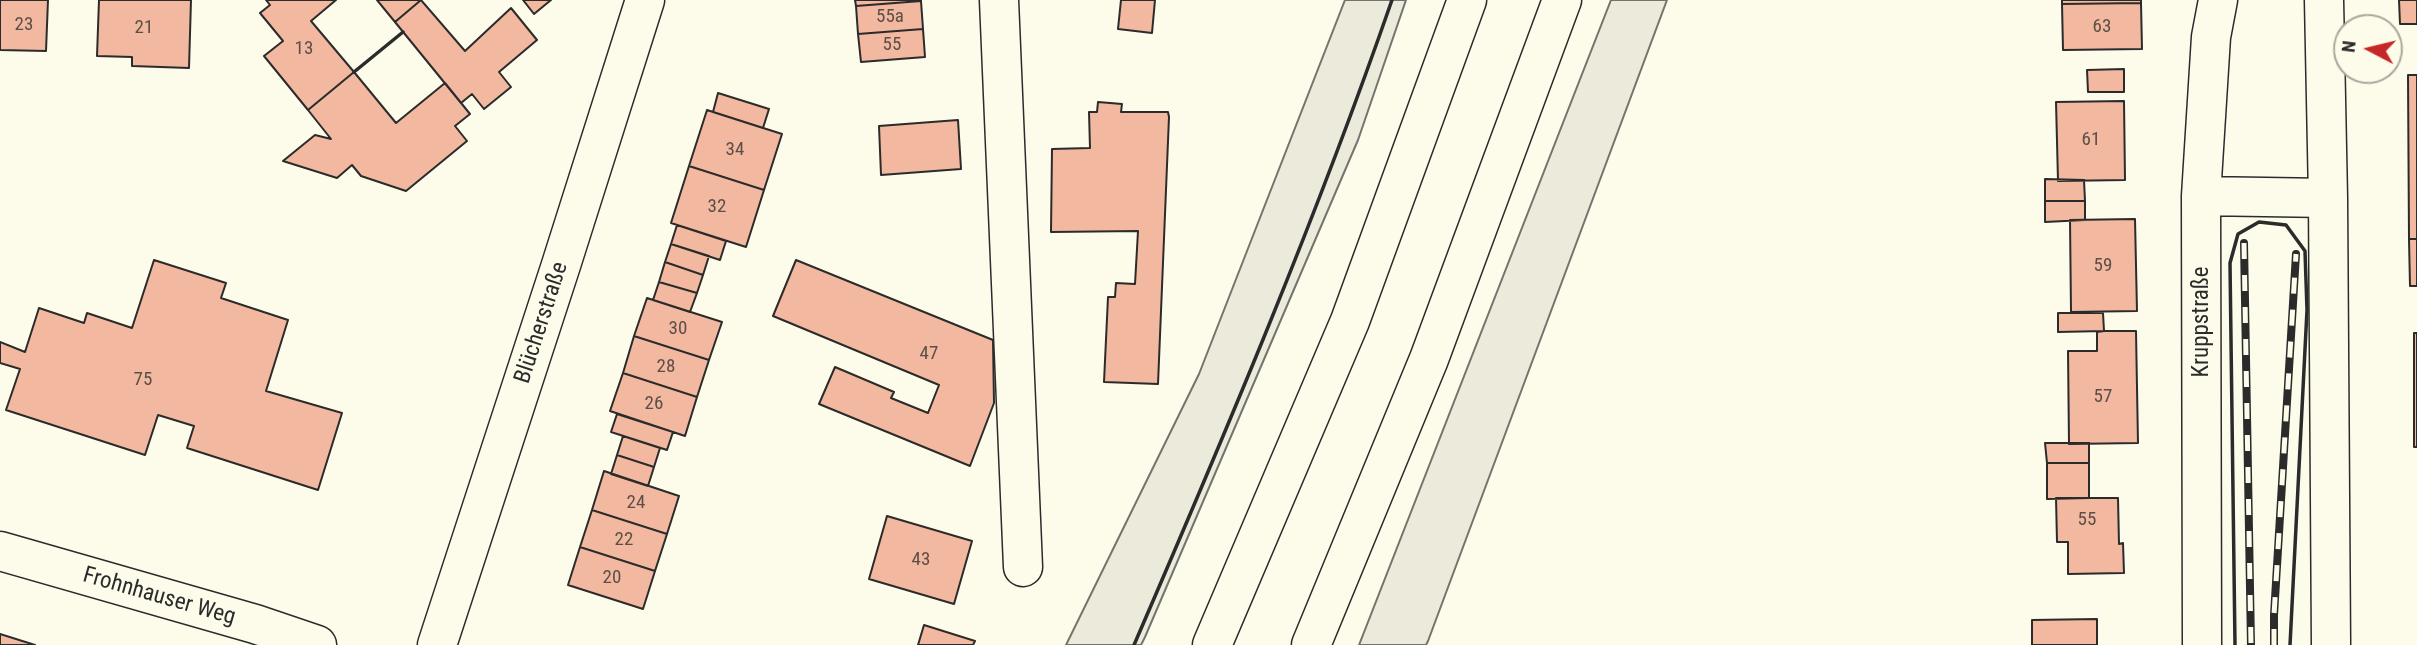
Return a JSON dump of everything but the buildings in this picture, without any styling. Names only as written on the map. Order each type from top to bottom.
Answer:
[{"type":"main road","name":"Blücherstraße","points":[[437,645],[645,0]]},
{"type":"main road","points":[[999,0],[1023,566]]},
{"type":"main road","points":[[1212,645],[1350,321],[1467,0]]},
{"type":"main road","points":[[1311,645],[1429,359],[1562,0]]},
{"type":"main road","name":"Kruppstraße","points":[[2202,645],[2201,197],[2211,37],[2218,0]]},
{"type":"main road","points":[[2324,0],[2331,645]]},
{"type":"main road","points":[[2201,197],[2328,198]]},
{"type":"main road","name":"Frohnhauser Weg","points":[[0,551],[255,624],[317,645]]},
{"type":"shaded area","points":[[1345,0],[1406,0],[1358,140],[1145,637],[1141,645],[1066,645],[1199,374]]},
{"type":"shaded area","points":[[1611,0],[1667,0],[1428,641],[1426,645],[1359,645]]},
{"type":"railway","points":[[2244,243],[2251,645]]},
{"type":"railway","points":[[2274,645],[2296,254]]},
{"type":"wall","points":[[1134,645],[1269,325],[1333,163],[1392,0]]},
{"type":"wall","points":[[354,72],[403,32]]},
{"type":"wall","points":[[2235,645],[2230,263],[2238,234],[2259,222],[2286,225],[2305,251],[2307,310],[2290,645]]}]
